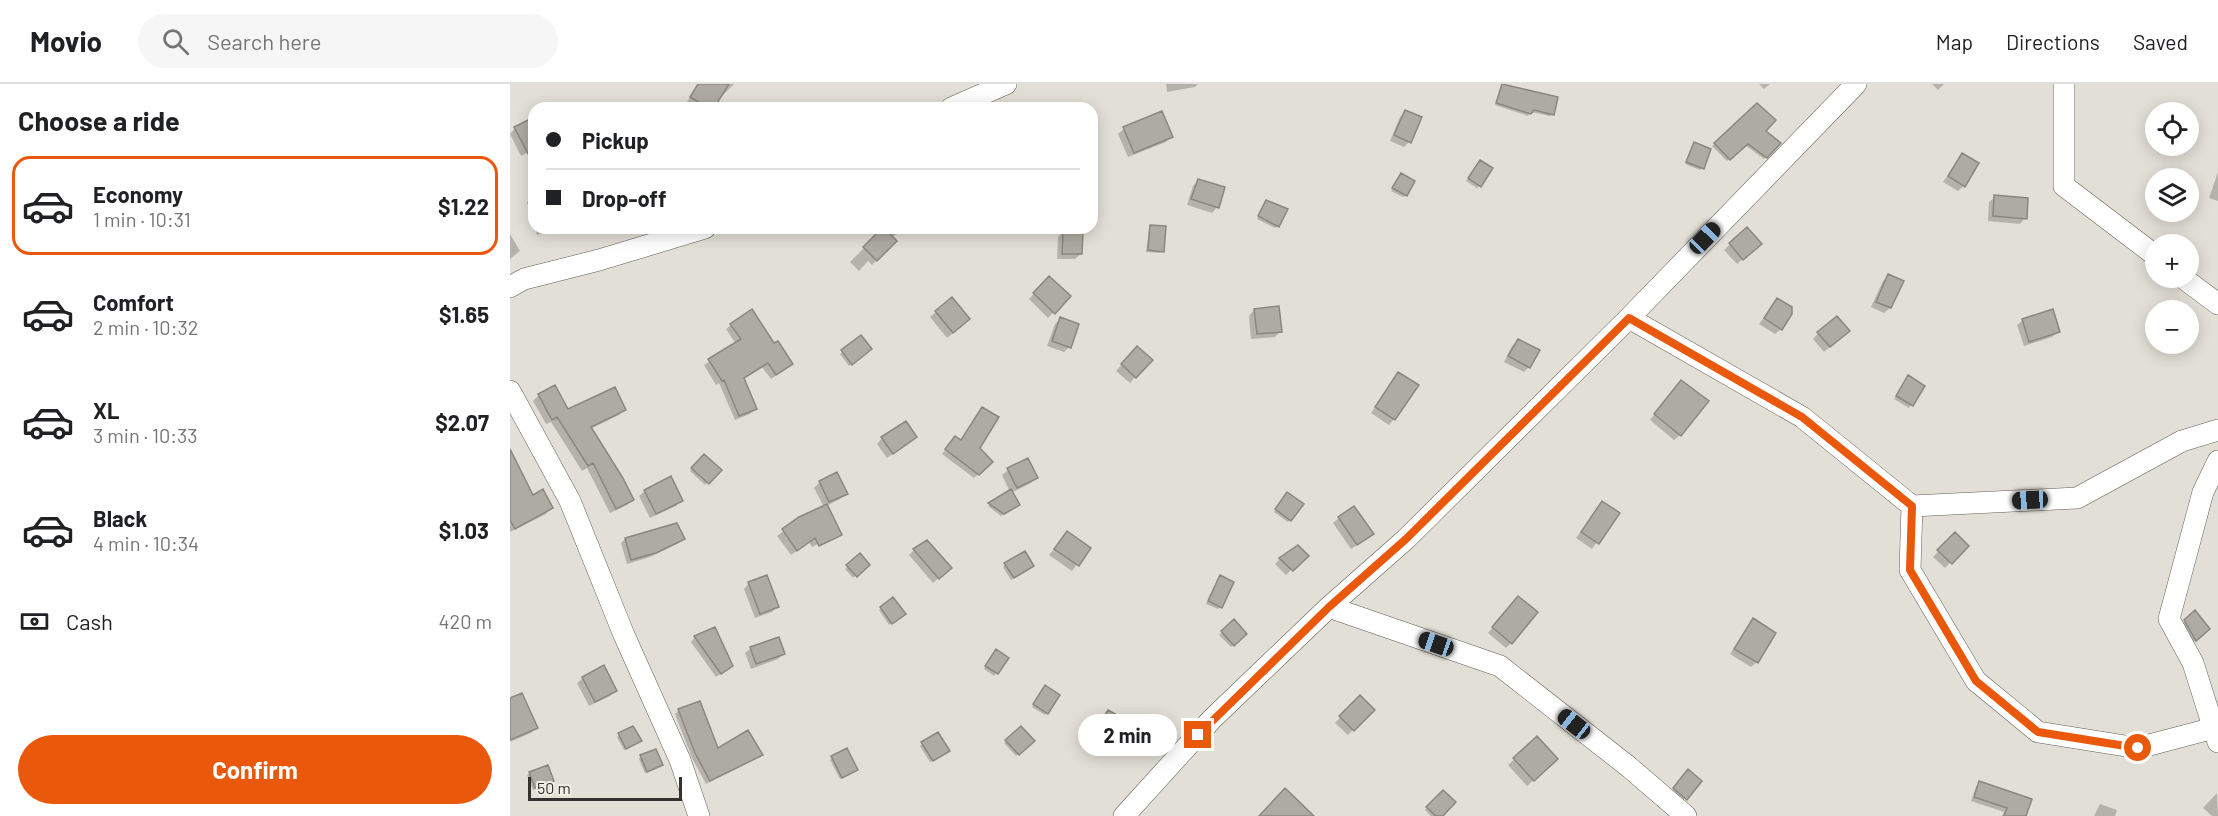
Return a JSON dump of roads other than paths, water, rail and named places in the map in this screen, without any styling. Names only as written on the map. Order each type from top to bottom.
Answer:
[{"type":"street","points":[[965,102],[1006,84]]},
{"type":"street","points":[[1124,816],[1212,719],[1329,607],[1406,539],[1629,318],[1856,84]]},
{"type":"street","points":[[2064,84],[2064,186],[2145,248]]},
{"type":"street","points":[[510,287],[524,279],[599,261],[686,234]]},
{"type":"street","points":[[2196,288],[2218,304]]},
{"type":"street","points":[[1629,318],[1802,417],[1912,506],[2077,498],[2182,441],[2218,430]]},
{"type":"street","points":[[510,391],[570,501],[624,634],[680,760],[699,816]]},
{"type":"street","points":[[1912,506],[1910,570],[1976,681],[2038,732],[2138,748],[2217,733],[2193,663],[2169,619],[2203,492],[2218,461]]},
{"type":"street","points":[[1329,607],[1500,666],[1629,767],[1686,816]]}]
